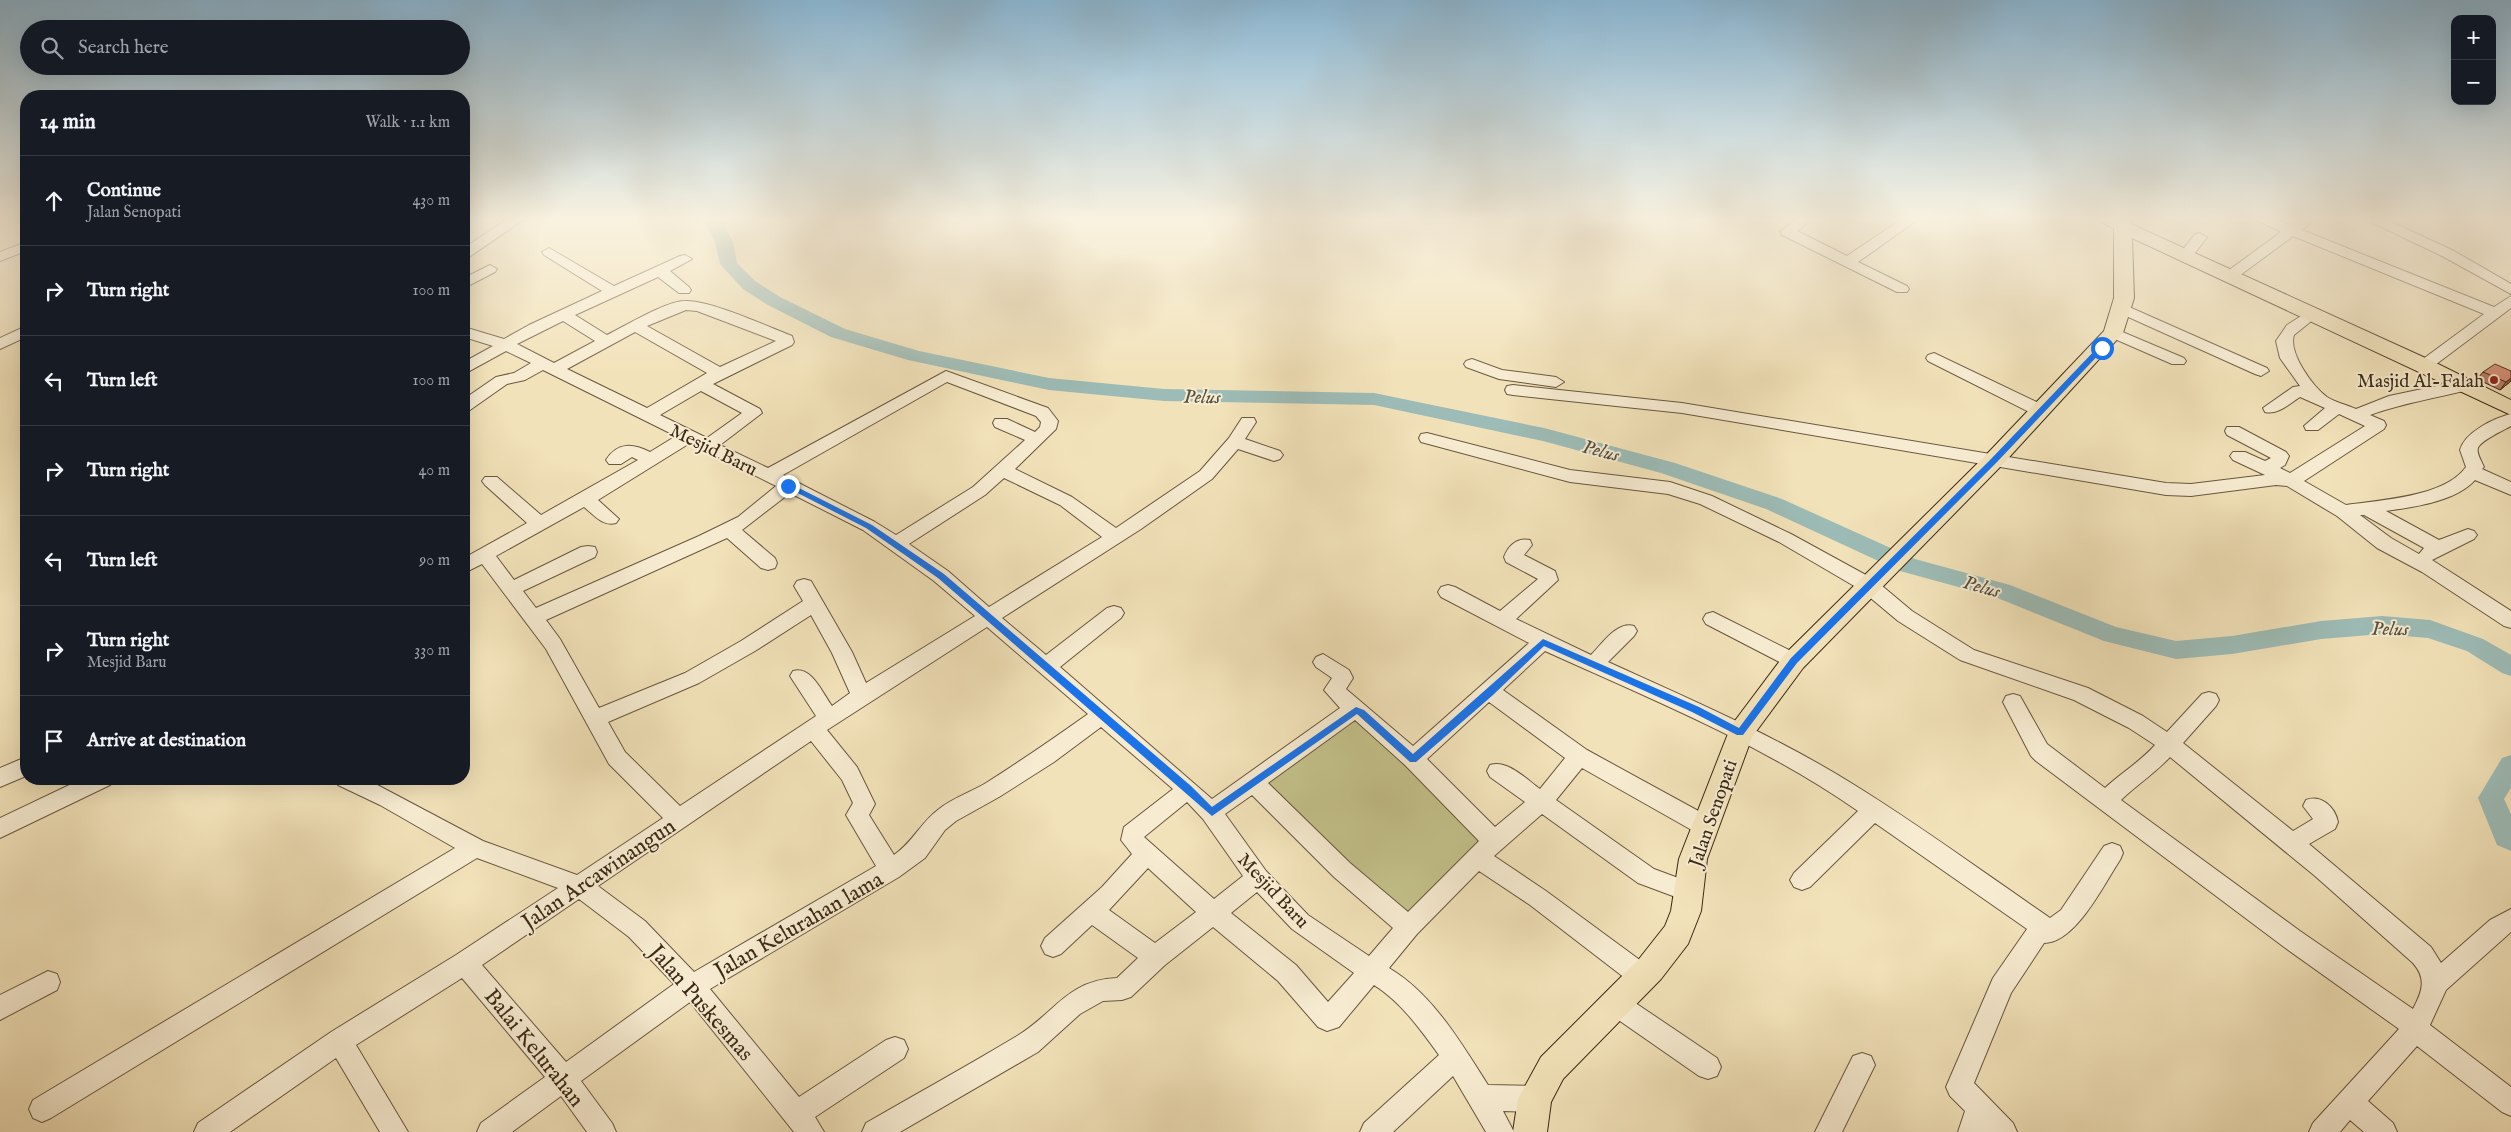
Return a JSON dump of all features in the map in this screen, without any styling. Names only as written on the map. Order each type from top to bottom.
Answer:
[{"type":"main road","name":"Jalan Senopati","points":[[1530,1132],[1535,1099],[1552,1068],[1643,977],[1670,946],[1677,934],[1686,911],[1693,859],[1740,733],[1794,661],[1998,456],[2113,333],[2120,308],[2125,271]]},
{"type":"main road","points":[[2219,271],[2425,365],[2511,408]]},
{"type":"street","points":[[470,281],[487,271]]},
{"type":"street","points":[[579,271],[612,292]]},
{"type":"street","points":[[470,365],[504,344],[563,314],[658,271]]},
{"type":"street","points":[[661,271],[684,290]]},
{"type":"street","points":[[1866,271],[1902,289]]},
{"type":"street","points":[[2230,276],[2237,271]]},
{"type":"street","points":[[2392,271],[2494,312]]},
{"type":"street","points":[[2478,271],[2511,290]]},
{"type":"street","points":[[2425,365],[2511,301]]},
{"type":"street","points":[[470,402],[502,380],[518,377],[548,366],[606,341],[676,307],[690,305],[786,339],[786,342],[719,373],[646,416]]},
{"type":"street","points":[[2120,308],[2261,371]]},
{"type":"street","points":[[563,314],[606,341]]},
{"type":"street","points":[[2312,314],[2290,330],[2284,339],[2284,346],[2292,364],[2320,400]]},
{"type":"street","points":[[635,326],[719,373]]},
{"type":"street","points":[[2113,333],[2178,361]]},
{"type":"street","points":[[0,344],[20,334]]},
{"type":"street","name":"Mesjid Baru","points":[[470,334],[504,344],[869,526],[941,576],[990,616],[1045,668],[1188,789],[1212,812],[1258,878],[1314,933],[1397,986],[1418,1007],[1456,1057],[1501,1132]]},
{"type":"street","points":[[1934,358],[2041,411]]},
{"type":"street","points":[[1472,364],[1499,374],[1666,396],[2179,490],[2276,479],[2280,456],[2233,431]]},
{"type":"street","points":[[768,476],[913,392],[946,376],[1042,412],[1048,416],[1050,423],[1048,429],[979,491],[894,545]]},
{"type":"street","points":[[701,384],[754,414],[708,445]]},
{"type":"street","points":[[2364,419],[2395,400],[2465,385]]},
{"type":"street","points":[[1513,390],[1682,408],[1998,456]]},
{"type":"street","points":[[2271,408],[2299,391],[2378,425],[2339,452],[2276,473]]},
{"type":"street","points":[[2312,426],[2336,408]]},
{"type":"street","points":[[2343,512],[2440,492],[2458,486],[2473,472],[2475,464],[2468,452],[2469,446],[2474,440],[2511,418]]},
{"type":"street","name":"Jalan Arcawinangun","points":[[207,1132],[340,1041],[465,963],[862,696],[1115,537],[1206,474],[1235,442],[1248,422]]},
{"type":"street","points":[[1002,423],[1037,439]]},
{"type":"street","points":[[470,562],[586,499],[688,436]]},
{"type":"street","points":[[1427,438],[1570,476],[1646,484],[1686,492],[1785,538],[1867,586],[1904,616],[1959,651],[1998,667],[2081,694],[2136,722],[2170,744],[2290,844],[2323,869],[2422,955],[2430,964],[2434,974],[2433,996],[2413,1031],[2322,1132]]},
{"type":"street","points":[[1235,442],[1274,455]]},
{"type":"street","points":[[615,460],[630,450],[650,460]]},
{"type":"street","points":[[2239,456],[2276,473],[2343,512],[2384,543],[2481,600],[2511,622]]},
{"type":"street","points":[[1003,470],[1066,501],[1115,537]]},
{"type":"street","points":[[2473,472],[2511,489]]},
{"type":"street","points":[[491,481],[514,499],[539,524]]},
{"type":"street","points":[[533,618],[665,561],[729,529],[744,521],[788,486]]},
{"type":"street","points":[[586,499],[610,519]]},
{"type":"street","points":[[2366,508],[2438,548]]},
{"type":"street","points":[[729,529],[768,564]]},
{"type":"street","points":[[2418,562],[2438,548],[2468,535]]},
{"type":"street","points":[[1502,620],[1549,580],[1548,576],[1513,557],[1523,545]]},
{"type":"street","points":[[511,589],[588,552]]},
{"type":"street","points":[[484,554],[563,660],[617,758],[679,819]]},
{"type":"street","points":[[1448,592],[1543,642],[1695,710],[1831,782],[2051,932]]},
{"type":"street","points":[[594,719],[692,678],[748,646],[809,595],[842,652],[862,696]]},
{"type":"street","points":[[2481,600],[2511,606]]},
{"type":"street","points":[[1045,668],[1114,613]]},
{"type":"street","points":[[1713,618],[1794,661]]},
{"type":"street","points":[[1593,665],[1627,631]]},
{"type":"street","points":[[1413,759],[1490,692],[1543,642]]},
{"type":"street","points":[[1323,662],[1342,675],[1343,678],[1334,690],[1413,759],[1494,842]]},
{"type":"street","points":[[800,676],[821,723],[860,794],[864,804],[857,815],[891,870]]},
{"type":"street","points":[[1490,692],[1579,756],[1705,826]]},
{"type":"street","points":[[2107,800],[2132,776],[2147,768],[2209,700]]},
{"type":"street","points":[[2013,702],[2039,750],[2511,1103]]},
{"type":"street","points":[[1212,812],[1356,710]]},
{"type":"street","name":"Jalan Kelurahan lama","points":[[490,1132],[692,986],[891,870],[917,851],[937,823],[948,814],[991,791],[1046,756],[1102,715]]},
{"type":"street","points":[[1188,789],[1131,836],[1132,840],[1213,913],[1287,973],[1327,1019],[1334,1017],[1409,927],[1494,842],[1543,801],[1579,756]]},
{"type":"street","points":[[0,778],[20,769]]},
{"type":"street","points":[[1498,771],[1543,801],[1646,876],[1688,892]]},
{"type":"street","points":[[1253,782],[1342,870],[1409,927]]},
{"type":"street","points":[[0,829],[90,785]]},
{"type":"street","points":[[367,785],[474,848],[580,886]]},
{"type":"street","points":[[2290,844],[2327,822],[2326,817],[2314,806]]},
{"type":"street","points":[[1802,880],[1874,810]]},
{"type":"street","points":[[42,1109],[474,848]]},
{"type":"street","points":[[1053,946],[1092,911],[1147,853]]},
{"type":"street","points":[[2004,1132],[1975,1120],[1959,1087],[1992,1005],[2030,942],[2038,932],[2051,932],[2068,917],[2112,853]]},
{"type":"street","points":[[1478,858],[1538,898],[1643,977]]},
{"type":"street","points":[[875,1132],[1029,1043],[1071,1006],[1102,990],[1122,989],[1156,957],[1258,878]]},
{"type":"street","name":"Jalan Puskesmas","points":[[580,886],[636,929],[692,986],[804,1123]]},
{"type":"street","points":[[1092,911],[1123,936],[1156,957]]},
{"type":"street","points":[[2435,984],[2498,927],[2511,920]]},
{"type":"street","name":"Balai Kelurahan","points":[[465,963],[563,1078],[603,1132]]},
{"type":"street","points":[[0,1008],[48,982]]},
{"type":"street","points":[[1616,1004],[1708,1067]]},
{"type":"street","points":[[340,1041],[395,1132]]},
{"type":"street","points":[[804,1123],[895,1049]]},
{"type":"street","points":[[1373,1132],[1456,1057]]},
{"type":"street","points":[[1828,1132],[1862,1064]]},
{"type":"street","points":[[2356,1094],[2384,1132]]},
{"type":"street","points":[[1480,1098],[1535,1099]]},
{"type":"shaded area","points":[[1351,715],[1487,843],[1398,923],[1252,776]]},
{"type":"building","points":[[2495,364],[2511,371],[2511,378],[2506,382],[2483,372]]},
{"type":"waterway","name":"Pelus","points":[[736,271],[749,285],[774,301],[838,333],[915,356],[1049,384],[1164,395],[1374,399],[1544,435],[1668,468],[1774,504],[1908,565],[2002,591],[2112,635],[2176,650],[2232,645],[2321,630],[2382,625],[2430,629],[2475,645],[2511,667]]},
{"type":"waterway","name":"Pelus","points":[[2511,765],[2491,798],[2507,837],[2511,840]]},
{"type":"place","name":"Masjid Al-Falah","points":[[2494,380]]},
{"type":"route","points":[[788,486],[869,526],[941,576],[990,616],[1045,668],[1188,789],[1212,812],[1352,711],[1358,710],[1361,712],[1413,759],[1490,692],[1543,642],[1695,710],[1740,733],[1794,661],[2002,452],[2102,348]]}]
